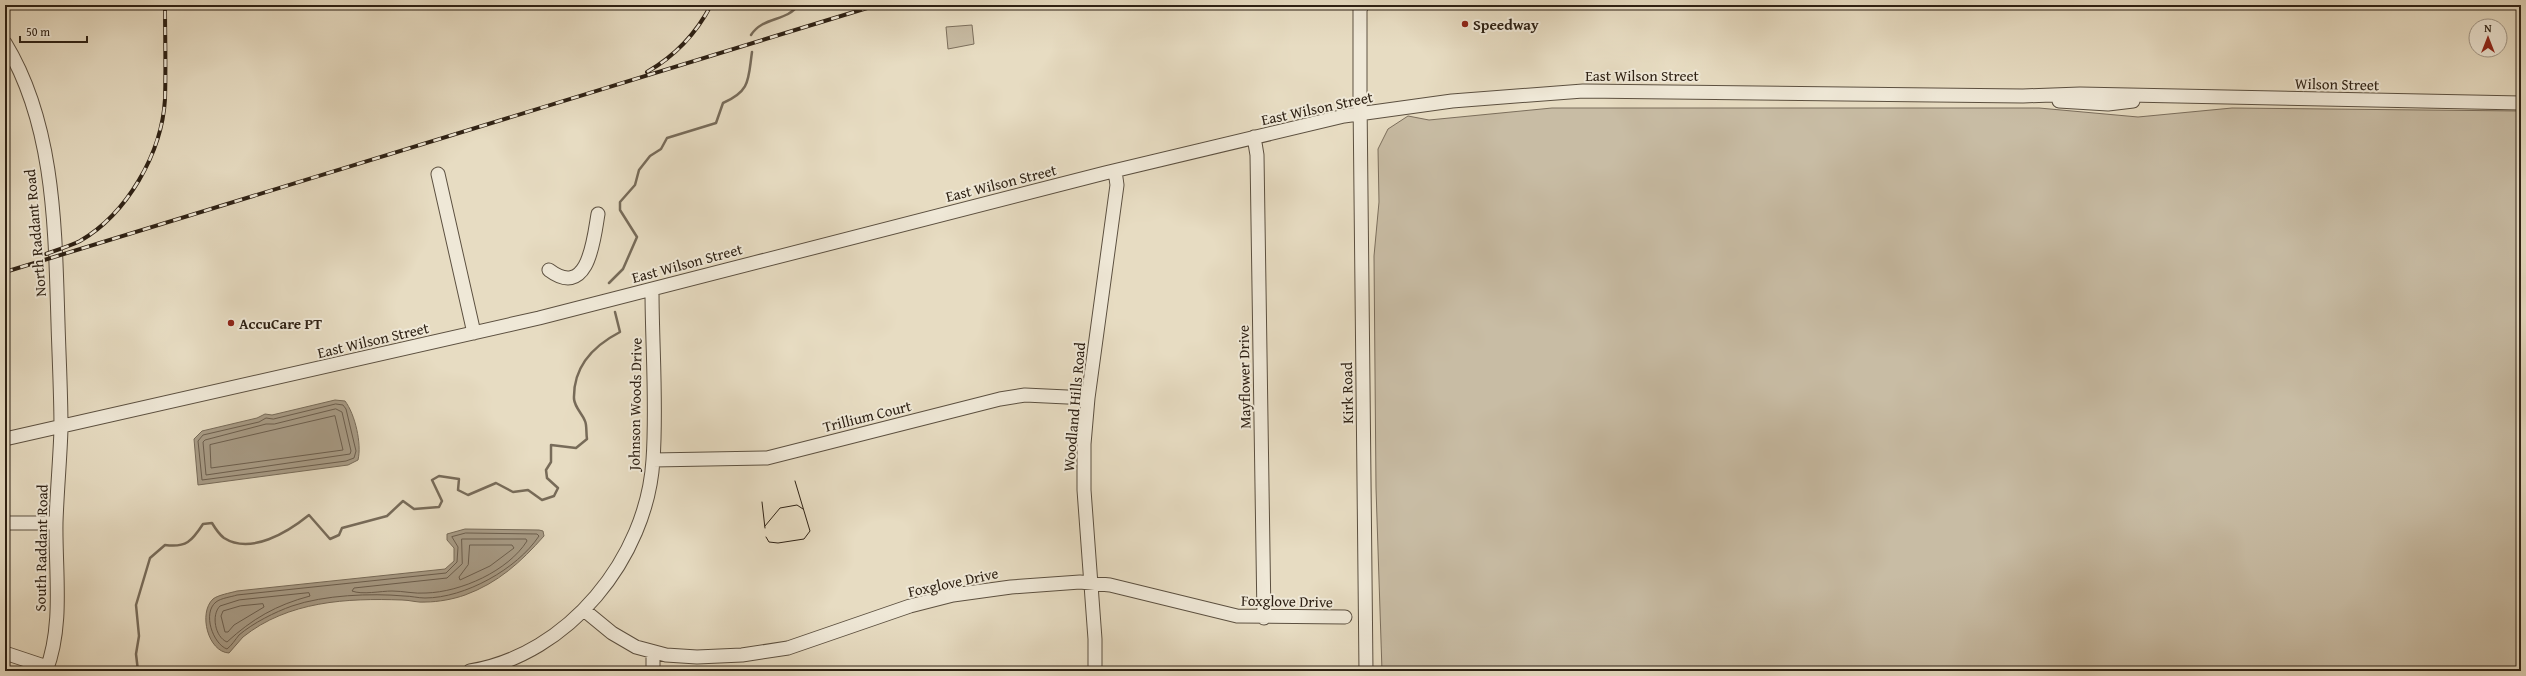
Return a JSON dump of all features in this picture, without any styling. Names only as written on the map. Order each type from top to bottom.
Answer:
[{"type":"street","name":"Kirk Road","points":[[1360,7],[1366,671]]},
{"type":"street","name":"North Raddant Road","points":[[5,43],[18,66],[31,97],[46,167],[56,256],[61,428]]},
{"type":"street","name":"East Wilson Street","points":[[5,439],[61,428],[474,333],[652,290],[750,262],[1114,171],[1254,137],[1360,114],[1452,101],[1583,91],[2022,96]]},
{"type":"street","name":"Wilson Street","points":[[2022,96],[2082,104],[2105,104],[2153,97],[2521,103]]},
{"type":"street","name":"Mayflower Drive","points":[[1254,137],[1257,155],[1264,618]]},
{"type":"street","name":"Woodland Hills Road","points":[[1095,671],[1091,582],[1083,467],[1088,398],[1117,185],[1114,171]]},
{"type":"street","points":[[438,174],[474,333]]},
{"type":"street","points":[[550,270],[555,274],[565,276],[574,276],[581,273],[586,266],[590,255],[598,214]]},
{"type":"street","name":"Johnson Woods Drive","points":[[470,671],[512,665],[550,638],[584,610],[612,575],[634,534],[647,495],[653,460],[652,290]]},
{"type":"street","name":"Trillium Court","points":[[653,460],[767,458],[1000,399],[1025,395],[1088,398]]},
{"type":"street","name":"South Raddant Road","points":[[5,653],[46,669],[55,637],[56,523],[61,428]]},
{"type":"street","points":[[5,523],[56,523]]},
{"type":"street","name":"Foxglove Drive","points":[[584,610],[620,639],[653,652],[697,657],[759,654],[803,644],[910,606],[953,595],[1011,586],[1091,582],[1237,616],[1264,618],[1345,617]]},
{"type":"street","points":[[653,652],[653,671]]},
{"type":"shaded area","points":[[972,25],[974,44],[948,49],[946,27]]},
{"type":"shaded area","points":[[1552,108],[2039,108],[2138,117],[2232,108],[2521,111],[2521,671],[1382,671],[1376,488],[1374,256],[1379,202],[1378,149],[1388,129],[1408,116],[1429,120]]},
{"type":"water","points":[[335,400],[345,401],[352,413],[357,429],[359,446],[358,460],[348,465],[198,485],[194,439],[202,431],[257,418],[265,414],[272,415]]},
{"type":"water","points":[[465,529],[539,530],[543,531],[544,536],[518,563],[508,571],[477,590],[461,596],[441,601],[423,602],[405,600],[360,600],[319,604],[279,616],[260,625],[243,637],[229,653],[222,651],[211,639],[206,622],[206,613],[213,599],[218,596],[237,591],[445,569],[454,561],[454,548],[447,540],[447,534]]},
{"type":"waterway","points":[[751,35],[762,25],[788,14],[798,5]]},
{"type":"waterway","points":[[609,283],[623,269],[637,237],[620,210],[620,202],[635,185],[639,170],[650,156],[661,149],[667,138],[716,123],[723,103],[739,94],[743,89],[750,70],[752,52]]},
{"type":"waterway","points":[[138,671],[136,654],[139,636],[136,605],[150,558],[165,545],[172,546],[188,542],[203,524],[212,523],[224,538],[235,543],[246,544],[257,543],[280,534],[309,515],[330,539],[339,535],[342,528],[387,516],[403,501],[414,509],[439,507],[442,501],[432,480],[439,476],[459,479],[458,490],[468,495],[496,483],[513,492],[528,490],[542,500],[554,496],[558,488],[547,478],[546,470],[551,462],[551,445],[576,448],[587,439],[586,423],[577,408],[574,399],[577,377],[586,358],[601,344],[620,332],[615,312]]},
{"type":"tram line","points":[[766,537],[769,542],[778,543],[804,539],[810,531],[795,481]]},
{"type":"tram line","points":[[762,502],[765,528]]},
{"type":"tram line","points":[[765,526],[780,508],[797,505],[803,509]]},
{"type":"railway","points":[[46,254],[80,241],[113,215],[127,198],[149,161],[157,140],[165,99],[165,5]]},
{"type":"railway","points":[[647,72],[667,59],[692,35],[711,5]]},
{"type":"railway","points":[[5,272],[877,5]]},
{"type":"place","name":"Speedway","points":[[1465,24]]},
{"type":"place","name":"AccuCare PT","points":[[231,323]]}]
